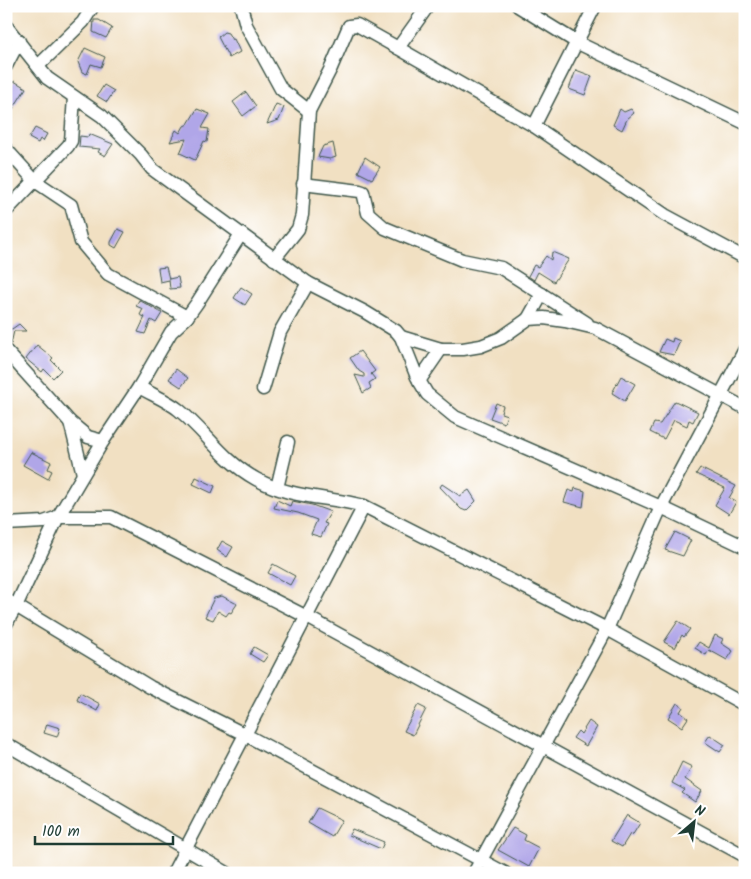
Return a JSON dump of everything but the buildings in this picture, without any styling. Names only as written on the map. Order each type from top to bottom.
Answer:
[{"type":"street","points":[[38,66],[83,22],[93,6]]},
{"type":"street","points":[[241,6],[246,25],[281,89],[309,111]]},
{"type":"street","points":[[398,48],[428,6]]},
{"type":"street","points":[[518,6],[578,43],[745,123]]},
{"type":"street","points":[[534,126],[578,43],[595,6]]},
{"type":"street","points":[[274,259],[298,229],[302,215],[309,111],[331,68],[349,26],[356,25],[534,126],[665,215],[745,258]]},
{"type":"street","points":[[6,26],[53,84],[102,116],[142,155],[152,169],[308,283],[381,321],[401,336],[441,349],[481,346],[501,338],[528,319],[542,294]]},
{"type":"street","points":[[6,66],[18,41]]},
{"type":"street","points":[[6,211],[71,141],[74,97]]},
{"type":"street","points":[[6,149],[35,181],[71,205],[81,242],[108,274],[187,316]]},
{"type":"street","points":[[303,184],[360,190],[363,192],[368,213],[385,228],[462,260],[501,268],[595,328],[745,408]]},
{"type":"street","points":[[6,624],[11,603],[102,441],[139,387],[170,332],[187,316],[212,282],[241,234]]},
{"type":"street","points":[[263,389],[280,332],[308,283]]},
{"type":"street","points":[[528,319],[544,318],[595,328]]},
{"type":"street","points":[[401,336],[419,381],[427,394],[455,417],[661,507],[745,547]]},
{"type":"street","points":[[419,381],[441,349]]},
{"type":"street","points":[[474,873],[607,629],[661,507],[745,349]]},
{"type":"street","points":[[6,350],[70,422],[88,438],[102,441]]},
{"type":"street","points":[[139,387],[180,411],[236,467],[258,480],[308,498],[335,498],[364,506],[607,629],[745,705]]},
{"type":"street","points":[[70,422],[83,474]]},
{"type":"street","points":[[277,488],[288,442]]},
{"type":"street","points":[[172,873],[364,506]]},
{"type":"street","points":[[6,524],[44,522],[58,517],[111,517],[307,617],[745,856]]},
{"type":"street","points":[[11,603],[150,687],[244,734],[505,873]]},
{"type":"street","points":[[6,744],[227,873]]}]
